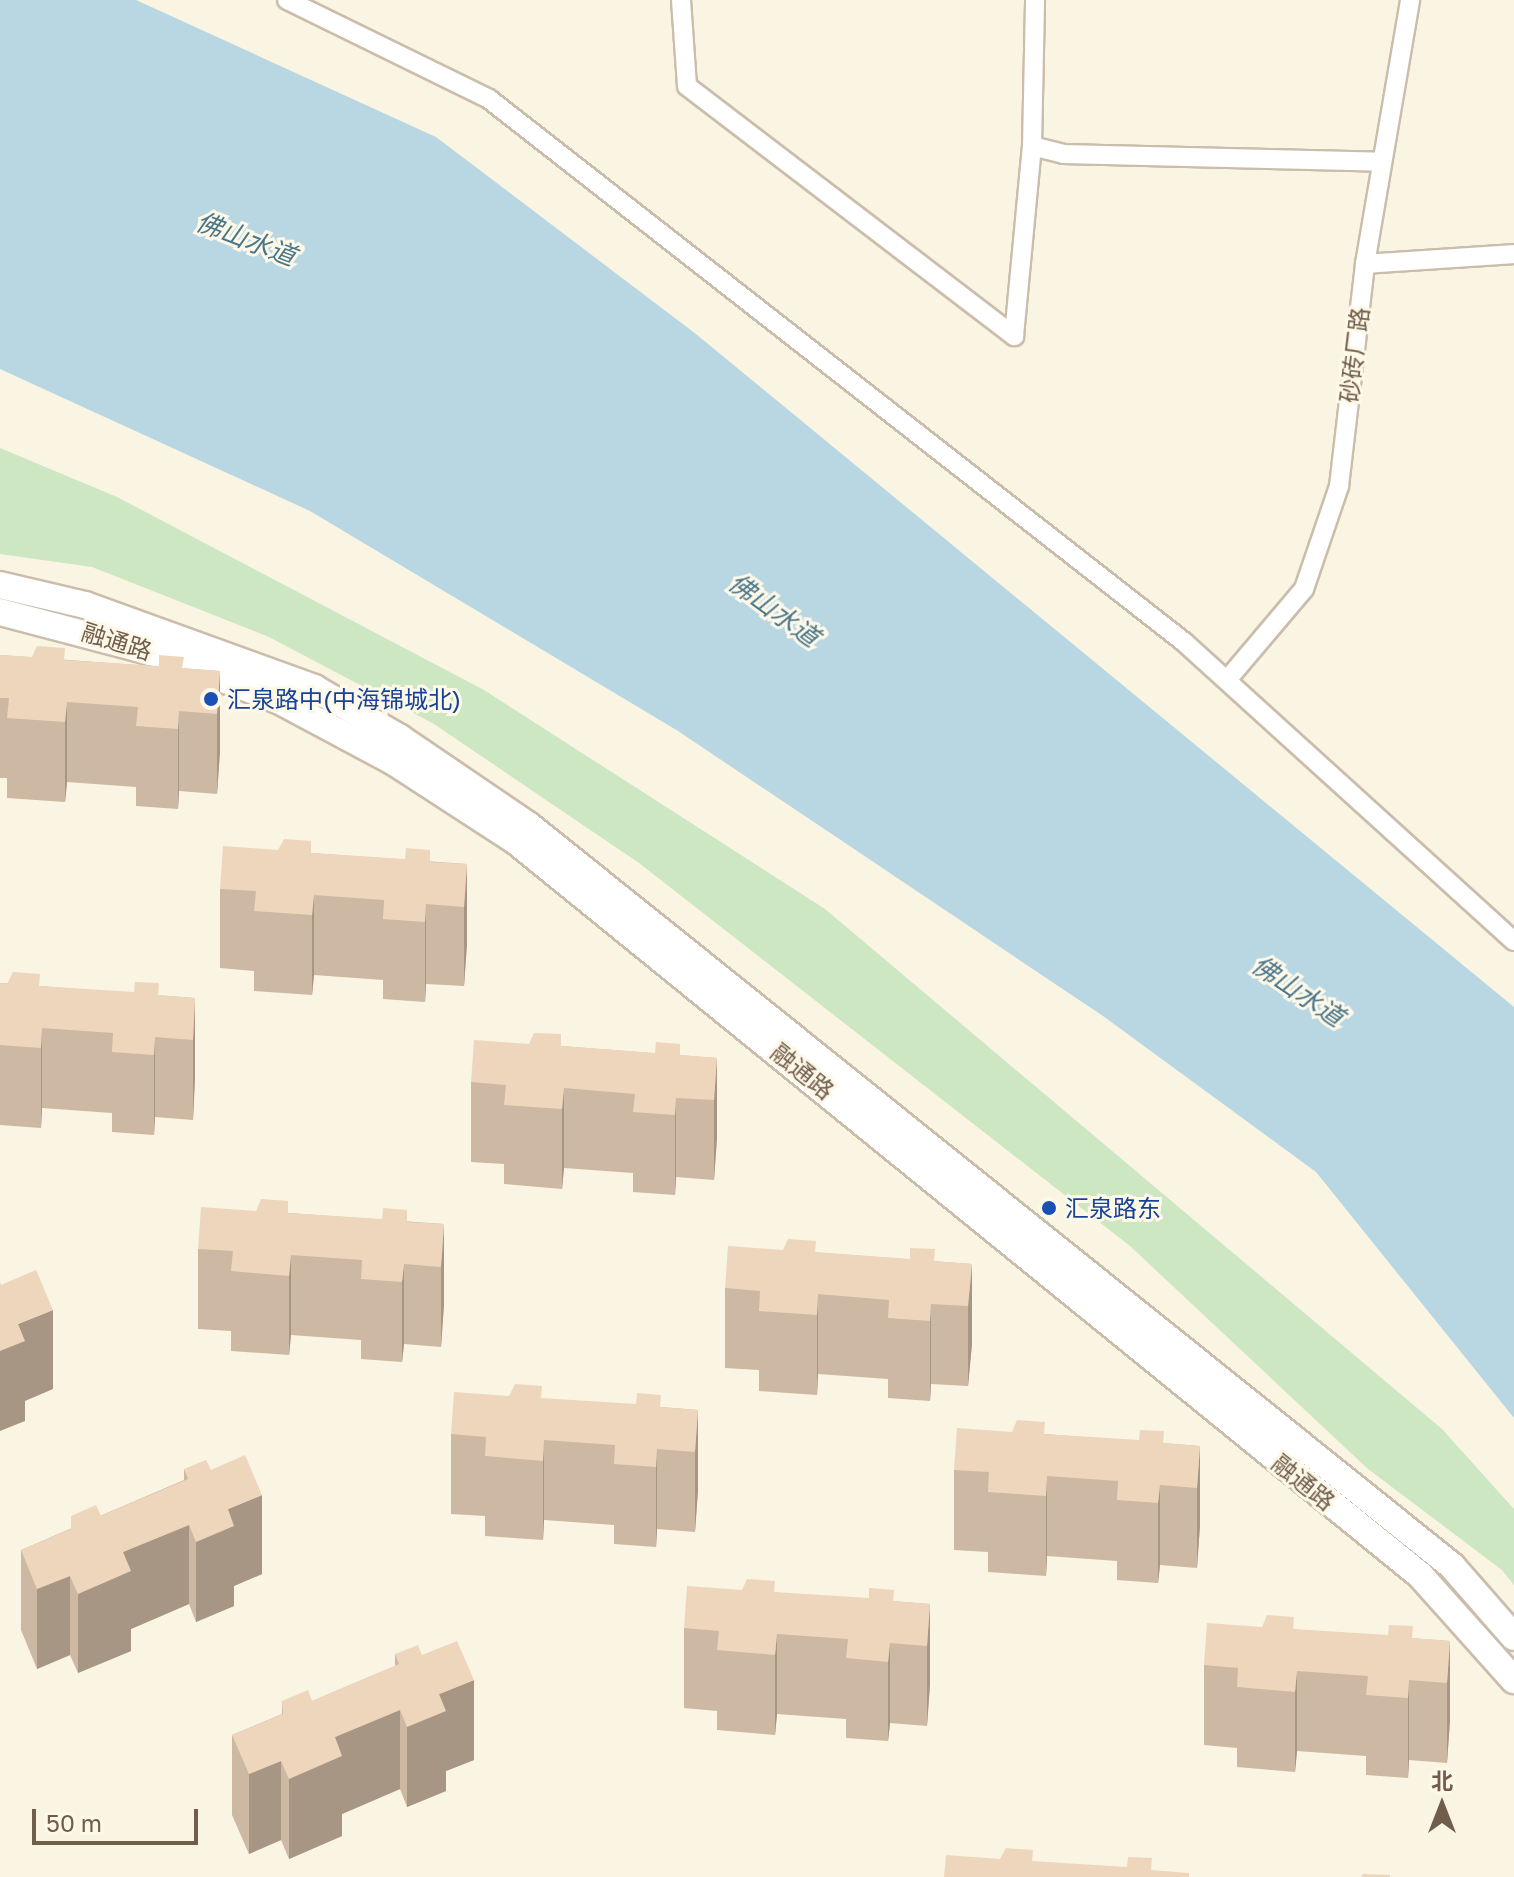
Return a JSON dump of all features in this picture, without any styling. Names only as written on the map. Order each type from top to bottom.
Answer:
[{"type":"main road","name":"融通路","points":[[0,585],[85,605],[314,688],[400,738],[528,825],[1452,1566],[1514,1637]]},
{"type":"main road","name":"融通路","points":[[0,612],[113,639],[278,700],[394,762],[517,842],[1420,1575],[1514,1680]]},
{"type":"street","points":[[287,0],[489,99],[1172,632],[1514,941]]},
{"type":"street","points":[[681,0],[687,86],[1014,336],[1032,146],[1035,0]]},
{"type":"street","name":"砂砖厂路","points":[[1227,680],[1304,589],[1339,486],[1365,264],[1410,0]]},
{"type":"street","points":[[1032,146],[1063,154],[1382,162]]},
{"type":"street","points":[[1365,264],[1514,254]]},
{"type":"green space","points":[[0,448],[117,497],[484,690],[825,909],[1442,1429],[1514,1509],[1514,1585],[1502,1570],[1368,1469],[1130,1246],[639,863],[434,724],[269,637],[92,567],[0,554]]},
{"type":"water","name":"佛山水道","points":[[0,0],[136,0],[436,137],[696,334],[1514,1007],[1514,1418],[1316,1172],[1103,1016],[678,731],[310,511],[0,369]]},
{"type":"building","points":[[37,646],[65,648],[64,660],[159,666],[159,655],[184,657],[182,668],[220,671],[217,714],[179,711],[178,729],[136,726],[138,707],[67,702],[65,722],[7,718],[9,698],[0,698],[0,655],[32,657]]},
{"type":"building","points":[[284,839],[311,841],[311,853],[405,859],[406,848],[430,850],[430,862],[467,864],[464,907],[426,904],[425,922],[383,919],[384,900],[314,895],[312,915],[254,911],[256,891],[220,889],[223,846],[278,850]]},
{"type":"building","points":[[13,972],[40,974],[39,986],[134,992],[135,982],[159,983],[158,995],[195,998],[193,1040],[155,1037],[154,1055],[112,1052],[113,1033],[42,1028],[41,1048],[0,1045],[0,983],[7,984]]},
{"type":"building","points":[[534,1033],[561,1034],[561,1046],[655,1053],[656,1042],[680,1044],[680,1055],[717,1058],[714,1100],[676,1098],[675,1115],[633,1112],[635,1094],[564,1088],[562,1109],[504,1105],[506,1085],[471,1082],[474,1040],[529,1044]]},
{"type":"building","points":[[261,1199],[288,1201],[288,1213],[382,1219],[383,1208],[407,1210],[407,1222],[444,1224],[441,1267],[404,1264],[402,1282],[361,1279],[362,1260],[291,1255],[289,1276],[231,1271],[233,1251],[198,1249],[201,1207],[256,1211]]},
{"type":"building","points":[[788,1239],[816,1241],[815,1252],[910,1259],[910,1248],[935,1249],[934,1261],[972,1264],[968,1306],[931,1304],[930,1321],[888,1318],[889,1300],[818,1294],[817,1315],[759,1311],[760,1291],[725,1288],[728,1246],[783,1250]]},
{"type":"building","points":[[36,1270],[53,1310],[18,1324],[25,1341],[0,1351],[0,1282],[1,1285]]},
{"type":"building","points":[[515,1384],[542,1386],[541,1398],[636,1404],[637,1393],[661,1395],[660,1407],[698,1410],[695,1452],[657,1449],[656,1467],[614,1464],[615,1445],[544,1440],[543,1461],[485,1456],[486,1437],[451,1434],[454,1392],[509,1396]]},
{"type":"building","points":[[1017,1420],[1045,1422],[1044,1434],[1139,1440],[1140,1430],[1164,1431],[1163,1443],[1200,1446],[1197,1488],[1160,1485],[1158,1503],[1117,1500],[1118,1481],[1047,1476],[1046,1496],[988,1492],[989,1472],[954,1470],[957,1428],[1012,1432]]},
{"type":"building","points":[[245,1455],[262,1495],[228,1509],[234,1526],[196,1542],[189,1525],[123,1552],[131,1571],[78,1594],[70,1576],[37,1589],[21,1550],[71,1529],[71,1516],[96,1505],[101,1516],[188,1479],[184,1469],[206,1460],[211,1470]]},
{"type":"building","points":[[747,1579],[775,1581],[774,1592],[869,1598],[869,1588],[894,1590],[893,1601],[930,1604],[927,1646],[890,1643],[888,1662],[846,1658],[848,1639],[777,1634],[775,1655],[717,1650],[719,1631],[684,1628],[687,1586],[742,1590]]},
{"type":"building","points":[[1267,1615],[1294,1617],[1293,1629],[1388,1635],[1389,1625],[1413,1626],[1412,1638],[1450,1641],[1447,1683],[1409,1680],[1408,1698],[1366,1695],[1368,1676],[1297,1671],[1295,1692],[1237,1687],[1238,1668],[1204,1665],[1207,1623],[1262,1627]]},
{"type":"building","points":[[457,1641],[474,1680],[439,1694],[446,1711],[407,1727],[400,1710],[335,1737],[342,1756],[289,1779],[281,1761],[249,1774],[232,1735],[283,1714],[282,1701],[308,1690],[312,1701],[399,1664],[395,1654],[418,1645],[422,1655]]},
{"type":"building","points":[[1006,1848],[1033,1850],[1032,1861],[1127,1867],[1128,1857],[1152,1858],[1151,1870],[1189,1873],[1189,1877],[944,1877],[946,1855],[1000,1859]]},
{"type":"building","points":[[1363,1874],[1390,1875],[1390,1877],[1361,1877]]},
{"type":"place","name":"汇泉路中(中海锦城北)","points":[[211,699]]},
{"type":"place","name":"汇泉路东","points":[[1049,1208]]}]
